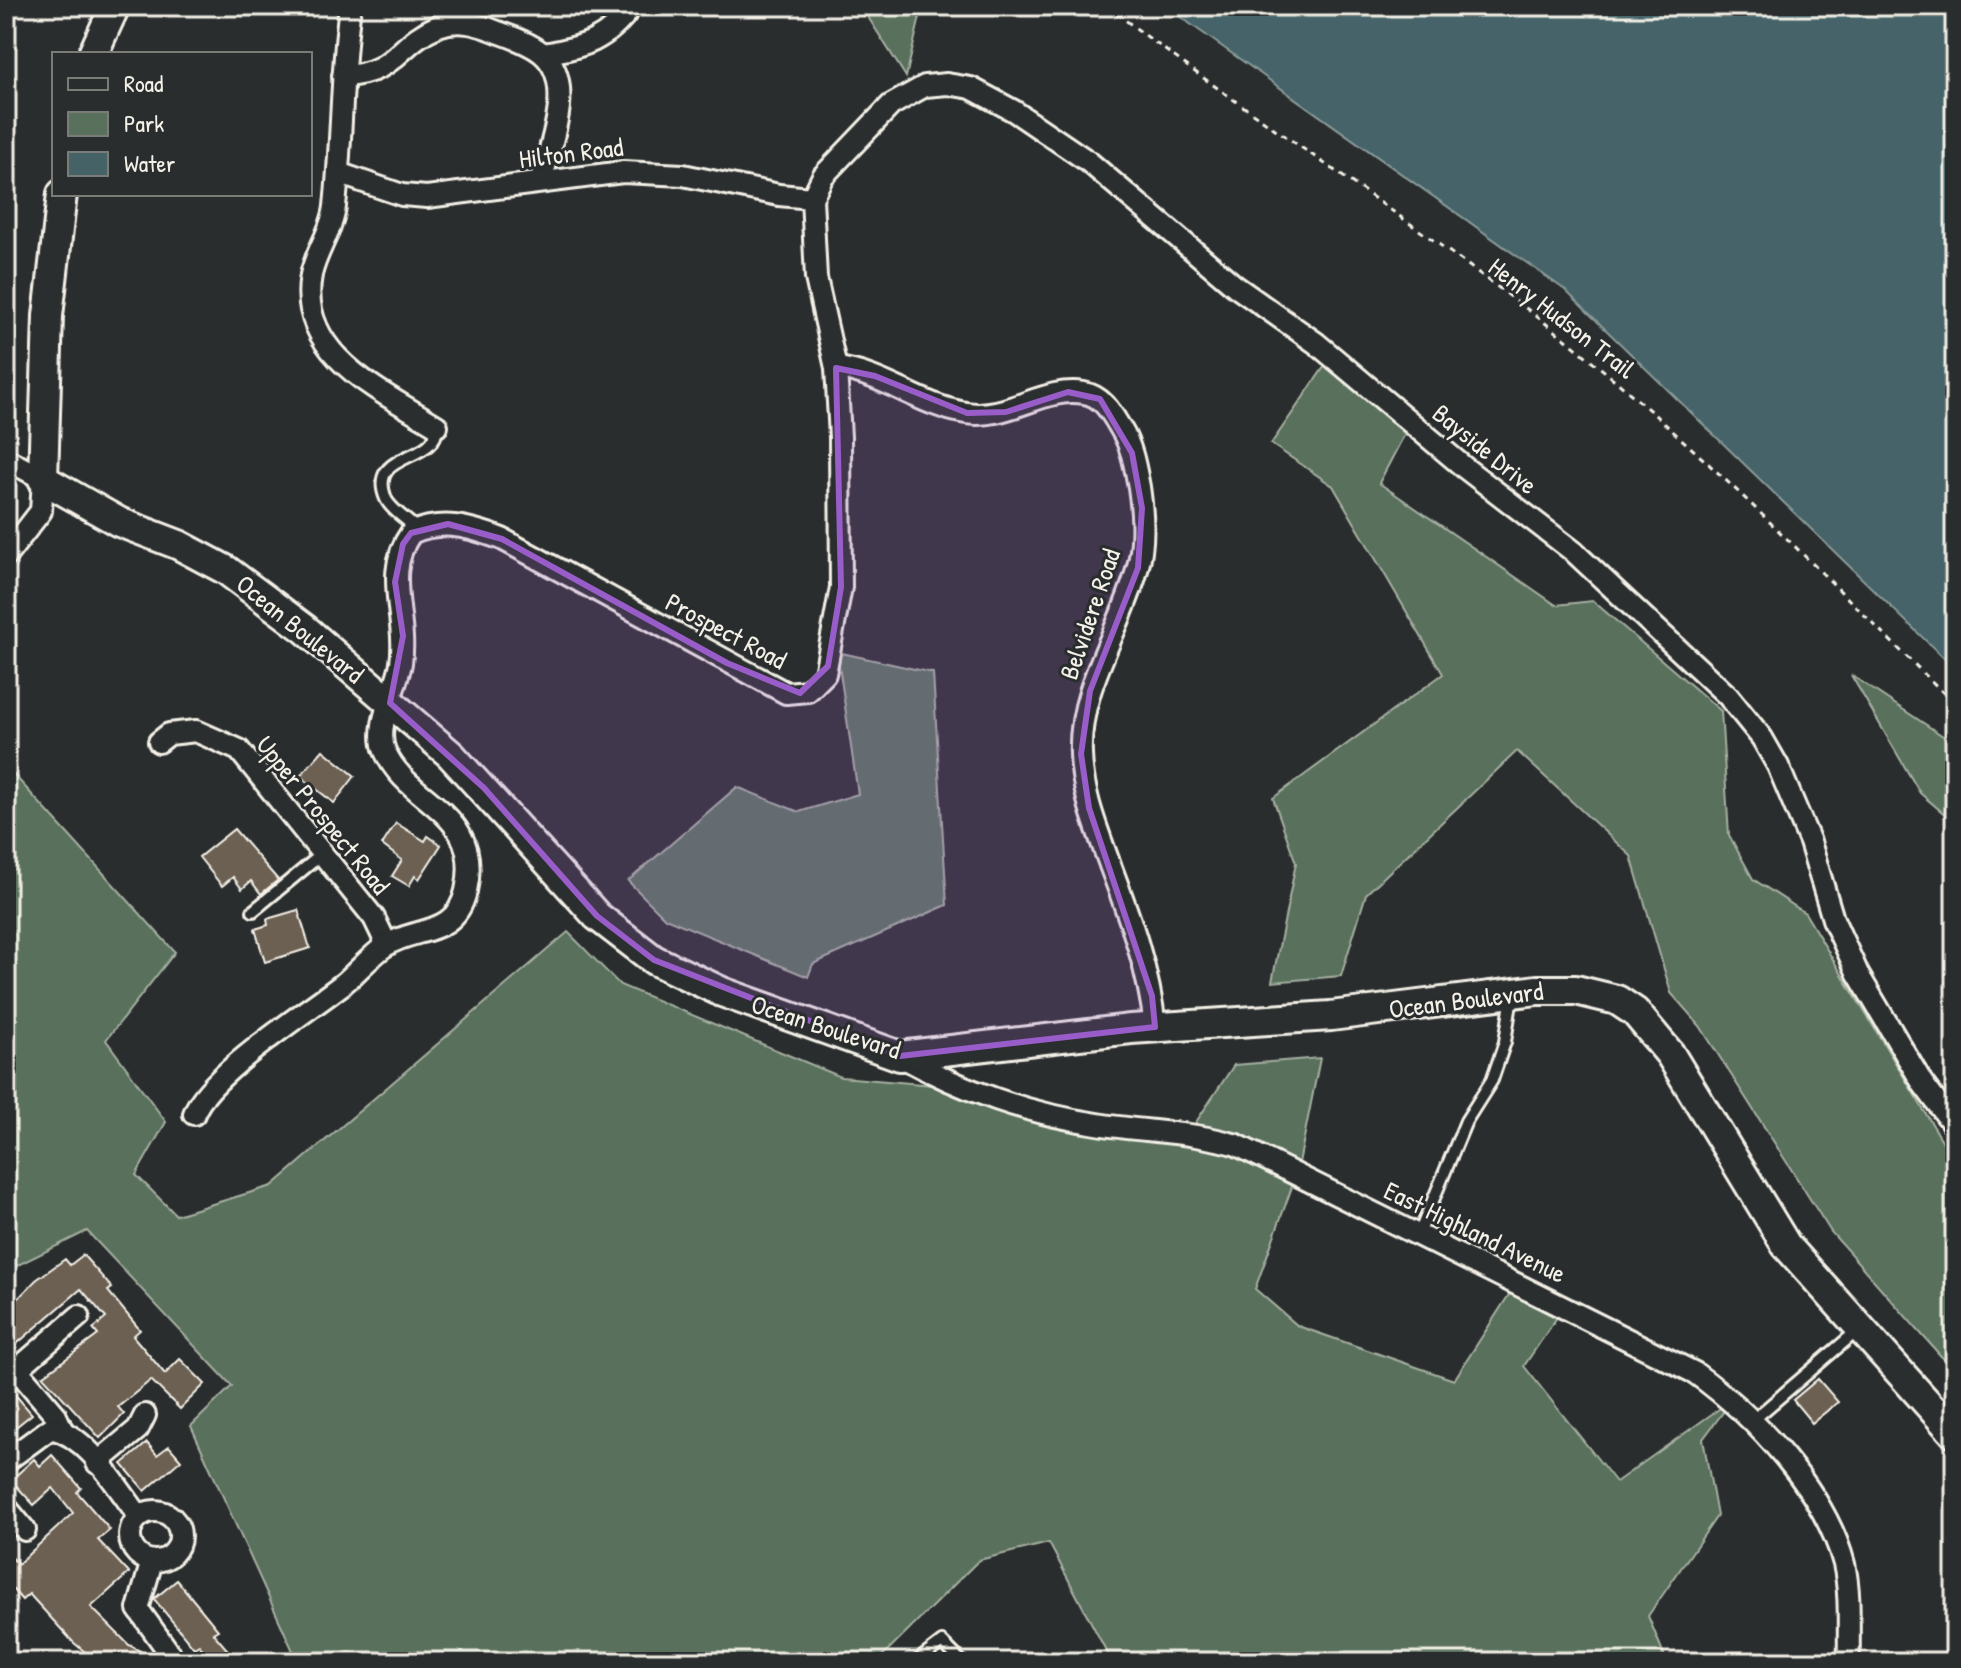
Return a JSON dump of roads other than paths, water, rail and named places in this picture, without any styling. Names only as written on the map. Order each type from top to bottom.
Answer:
[{"type":"street","points":[[94,52],[115,6]]},
{"type":"street","points":[[350,6],[334,213],[311,276],[311,320],[336,357],[363,379],[437,426]]},
{"type":"street","points":[[343,76],[373,73],[456,14],[466,22],[491,29],[544,54],[590,45],[618,26],[632,6]]},
{"type":"street","points":[[541,181],[557,116],[558,80],[544,54]]},
{"type":"street","name":"Bayside Drive","points":[[812,198],[823,176],[891,105],[925,86],[947,84],[971,88],[1014,111],[1089,162],[1235,286],[1316,343],[1465,468],[1573,551],[1698,664],[1762,738],[1800,817],[1833,919],[1858,974],[1923,1084],[1955,1127]]},
{"type":"street","name":"Hilton Road","points":[[338,173],[402,195],[427,197],[541,181],[656,172],[812,198]]},
{"type":"street","points":[[6,556],[41,511],[48,316],[62,196]]},
{"type":"street","name":"Prospect Road","points":[[418,530],[448,524],[470,527],[502,539],[786,693],[808,691],[828,666],[841,587],[840,437],[836,368],[816,278],[812,198]]},
{"type":"street","name":"Belvidere Road","points":[[836,368],[875,376],[947,409],[967,413],[996,414],[1054,395],[1083,392],[1100,399],[1126,437],[1135,465],[1142,508],[1142,546],[1129,597],[1090,691],[1081,754],[1089,808],[1135,932],[1152,996],[1155,1027]]},
{"type":"street","points":[[6,459],[43,479]]},
{"type":"street","name":"Ocean Boulevard","points":[[43,479],[119,522],[179,545],[226,570],[305,629],[484,788],[597,916],[654,960],[722,992],[900,1056],[1155,1027],[1331,1016],[1512,993],[1591,992],[1617,1000],[1635,1012],[1670,1054],[1786,1245],[1955,1434]]},
{"type":"street","points":[[194,1114],[214,1084],[347,981],[387,945],[428,933],[455,914],[466,892],[469,866],[462,836],[453,823],[392,763],[384,750],[383,738],[390,703],[401,666],[403,636],[396,565],[403,544],[418,530]]},
{"type":"street","name":"Upper Prospect Road","points":[[159,742],[169,734],[196,731],[230,743],[287,806],[374,918],[387,945]]},
{"type":"street","name":"East Highland Avenue","points":[[900,1056],[948,1083],[1004,1105],[1101,1125],[1180,1131],[1237,1145],[1672,1359],[1722,1392],[1752,1421],[1804,1483],[1843,1562],[1849,1662]]},
{"type":"street","points":[[63,1431],[55,1414],[20,1373],[20,1367],[79,1316]]},
{"type":"street","points":[[97,1463],[138,1429],[145,1415]]},
{"type":"street","points":[[6,1461],[51,1428],[63,1431],[78,1439],[139,1516]]},
{"type":"street","points":[[6,1507],[25,1530]]},
{"type":"street","points":[[158,1511],[167,1515],[179,1530],[177,1549],[162,1561],[152,1561],[135,1552],[130,1533],[139,1516],[158,1511]]},
{"type":"street","points":[[152,1561],[138,1609],[176,1662]]},
{"type":"lane","points":[[418,530],[387,501],[383,484],[388,468],[401,457],[433,446],[437,426]]},
{"type":"lane","points":[[253,911],[322,854]]},
{"type":"lane","points":[[1419,1234],[1466,1121],[1492,1080],[1505,1042],[1512,993]]},
{"type":"lane","points":[[1752,1421],[1859,1328]]},
{"type":"lane","points":[[916,1662],[942,1642],[962,1662]]},
{"type":"water","points":[[1165,6],[1955,6],[1955,669],[1565,290]]}]
